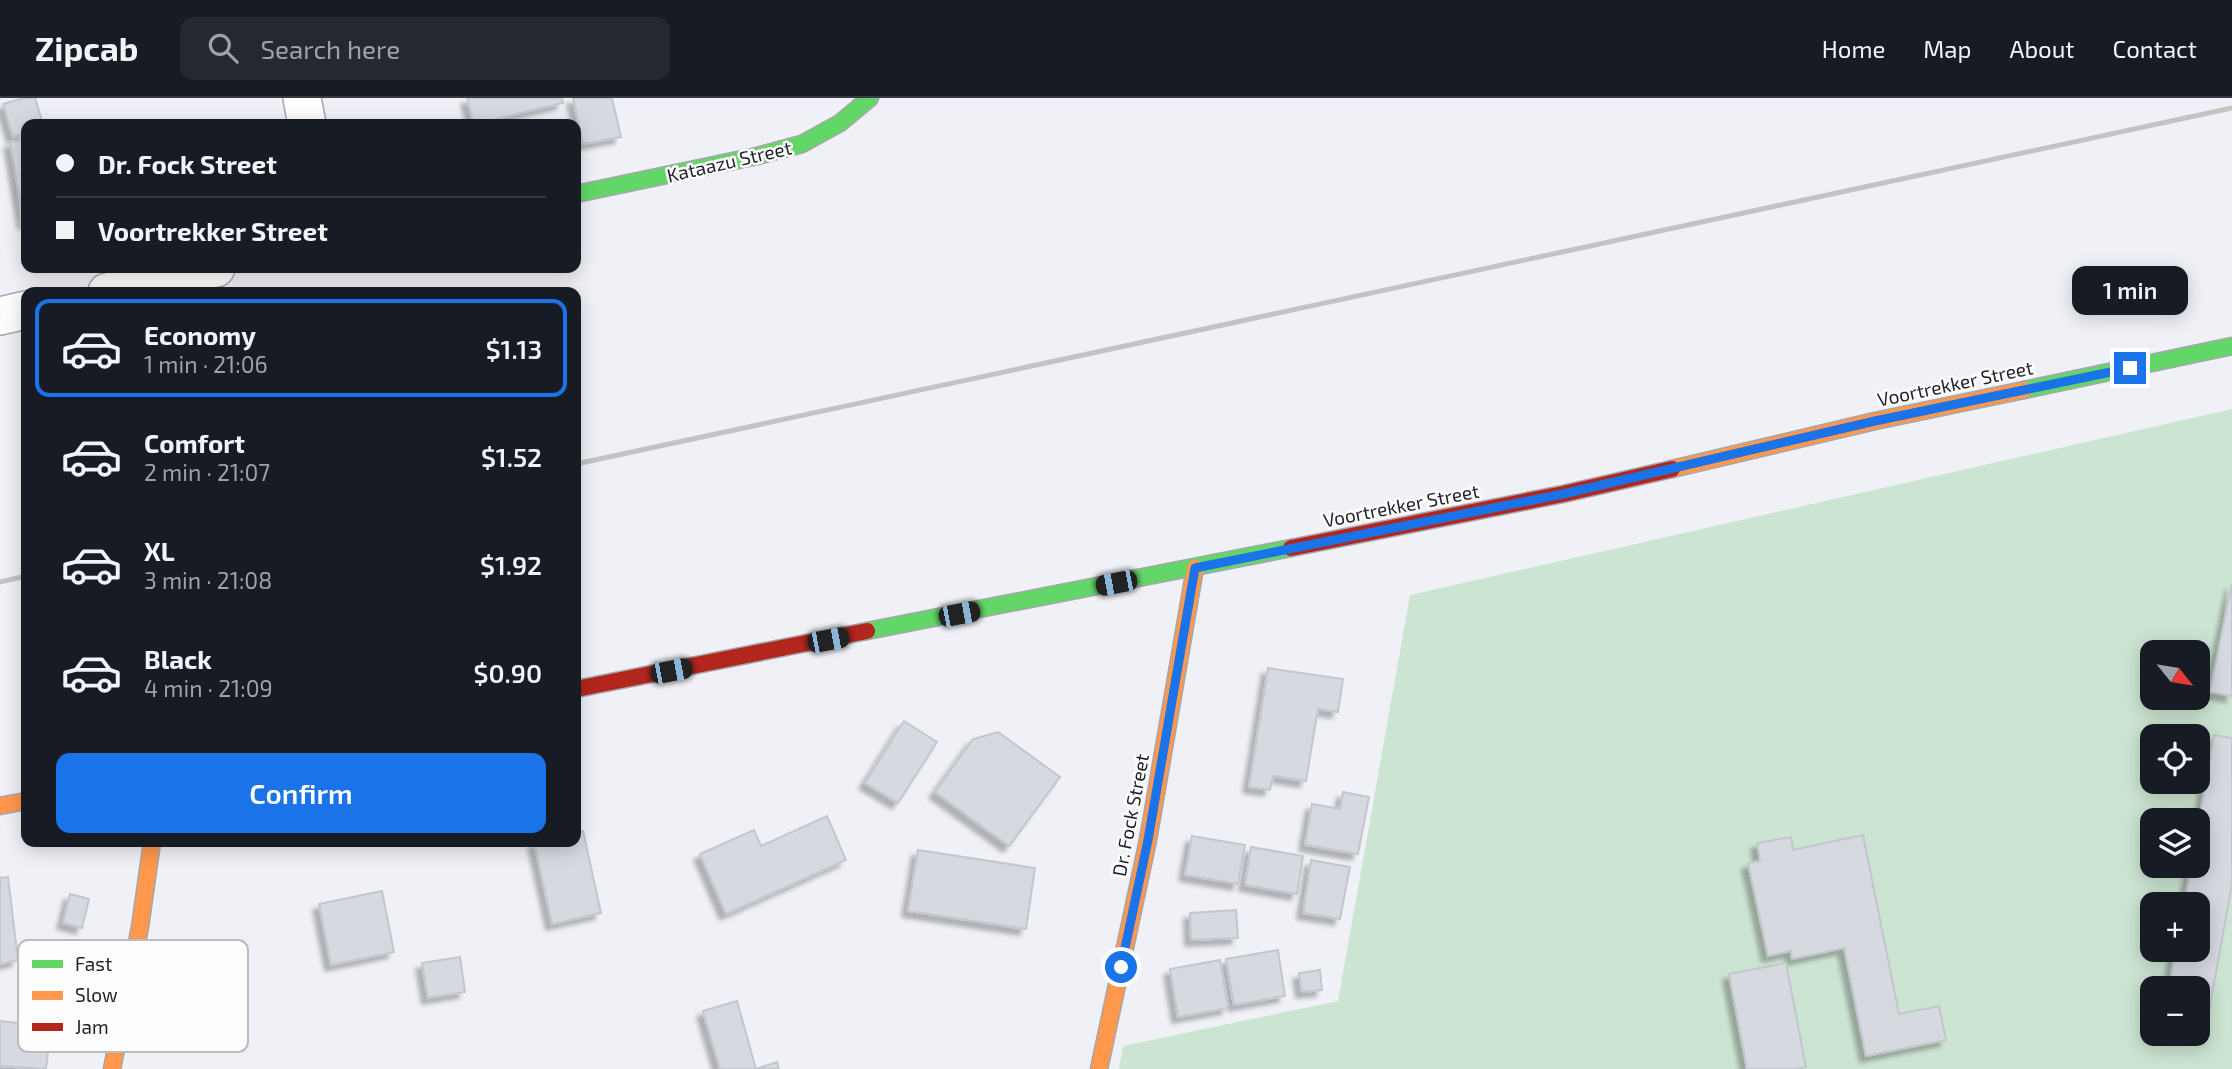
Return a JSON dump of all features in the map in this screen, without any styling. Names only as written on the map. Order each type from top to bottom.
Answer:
[{"type":"main road","name":"Kataazu Street","points":[[581,193],[802,144],[839,123],[870,98]]},
{"type":"main road","name":"Voortrekker Street","points":[[581,689],[1563,494],[1875,421],[2232,346]]},
{"type":"main road","name":"Dr. Fock Street","points":[[1099,1069],[1148,840],[1195,568]]},
{"type":"main road","points":[[0,806],[21,801]]},
{"type":"main road","points":[[137,940],[151,847]]},
{"type":"street","points":[[302,98],[306,119]]},
{"type":"street","points":[[130,287],[193,273]]},
{"type":"street","points":[[0,316],[21,311]]},
{"type":"green space","points":[[2232,409],[2232,1069],[1119,1069],[1123,1046],[1338,1001],[1410,595]]},
{"type":"building","points":[[35,98],[41,119],[21,119],[21,135],[13,137],[3,104]]},
{"type":"building","points":[[467,98],[562,98],[563,103],[495,119],[473,119]]},
{"type":"building","points":[[573,98],[612,98],[621,137],[583,144],[581,119],[578,119]]},
{"type":"building","points":[[21,141],[21,206],[10,142]]},
{"type":"building","points":[[2232,583],[2232,696],[2210,692]]},
{"type":"building","points":[[1268,668],[1343,679],[1338,712],[1318,709],[1306,781],[1273,776],[1270,790],[1249,787]]},
{"type":"building","points":[[904,721],[937,742],[898,803],[865,783]]},
{"type":"building","points":[[998,732],[1060,777],[1009,846],[935,792],[973,739]]},
{"type":"building","points":[[2214,735],[2232,738],[2232,884],[2210,1005],[2210,976],[2171,976],[2173,962],[2210,962],[2210,892],[2186,892],[2189,878],[2210,878],[2210,808],[2201,808],[2204,794],[2210,794],[2210,758]]},
{"type":"building","points":[[1343,792],[1369,797],[1358,854],[1305,845],[1312,804],[1340,809]]},
{"type":"building","points":[[827,816],[846,860],[726,914],[700,854],[754,830],[761,846]]},
{"type":"building","points":[[581,831],[601,913],[552,924],[535,847],[581,847]]},
{"type":"building","points":[[1863,835],[1899,1014],[1939,1006],[1946,1040],[1866,1056],[1844,948],[1792,959],[1791,951],[1768,956],[1748,863],[1760,861],[1757,843],[1791,837],[1793,850]]},
{"type":"building","points":[[1192,836],[1245,845],[1238,884],[1185,875]]},
{"type":"building","points":[[1251,847],[1303,856],[1297,894],[1245,885]]},
{"type":"building","points":[[918,850],[1035,868],[1026,929],[908,911]]},
{"type":"building","points":[[1311,860],[1350,867],[1340,919],[1303,913]]},
{"type":"building","points":[[8,877],[18,960],[0,964],[0,878]]},
{"type":"building","points":[[382,891],[394,952],[331,965],[319,904]]},
{"type":"building","points":[[70,894],[89,899],[82,928],[63,923]]},
{"type":"building","points":[[1236,910],[1238,938],[1191,940],[1190,913]]},
{"type":"building","points":[[1278,950],[1285,996],[1234,1005],[1226,959]]},
{"type":"building","points":[[460,957],[465,992],[428,998],[422,963]]},
{"type":"building","points":[[1220,960],[1228,1008],[1178,1017],[1170,969]]},
{"type":"building","points":[[1786,963],[1806,1067],[1747,1069],[1729,974]]},
{"type":"building","points":[[1320,970],[1322,990],[1302,992],[1299,973]]},
{"type":"building","points":[[737,1001],[756,1069],[720,1069],[703,1011]]},
{"type":"building","points":[[0,1021],[18,1023],[18,1052],[48,1052],[46,1069],[0,1066]]},
{"type":"building","points":[[777,1062],[779,1069],[756,1069]]},
{"type":"railway","points":[[581,463],[2232,108]]},
{"type":"railway","points":[[0,582],[21,577]]},
{"type":"traffic: fast","points":[[581,193],[802,144],[840,123],[870,98]]},
{"type":"traffic: fast","points":[[2024,390],[2232,346]]},
{"type":"traffic: fast","points":[[867,631],[1291,548]]},
{"type":"traffic: slow","points":[[1672,469],[1875,421],[2024,390]]},
{"type":"traffic: slow","points":[[1099,1069],[1148,840],[1195,568]]},
{"type":"traffic: slow","points":[[0,806],[21,802]]},
{"type":"traffic: slow","points":[[137,940],[151,847]]},
{"type":"traffic: slow","points":[[112,1069],[115,1052]]},
{"type":"traffic: jam","points":[[1291,548],[1563,494],[1672,469]]},
{"type":"traffic: jam","points":[[581,688],[867,631]]},
{"type":"route","points":[[1121,967],[1148,840],[1195,568],[1563,494],[1875,421],[2130,368]]}]
